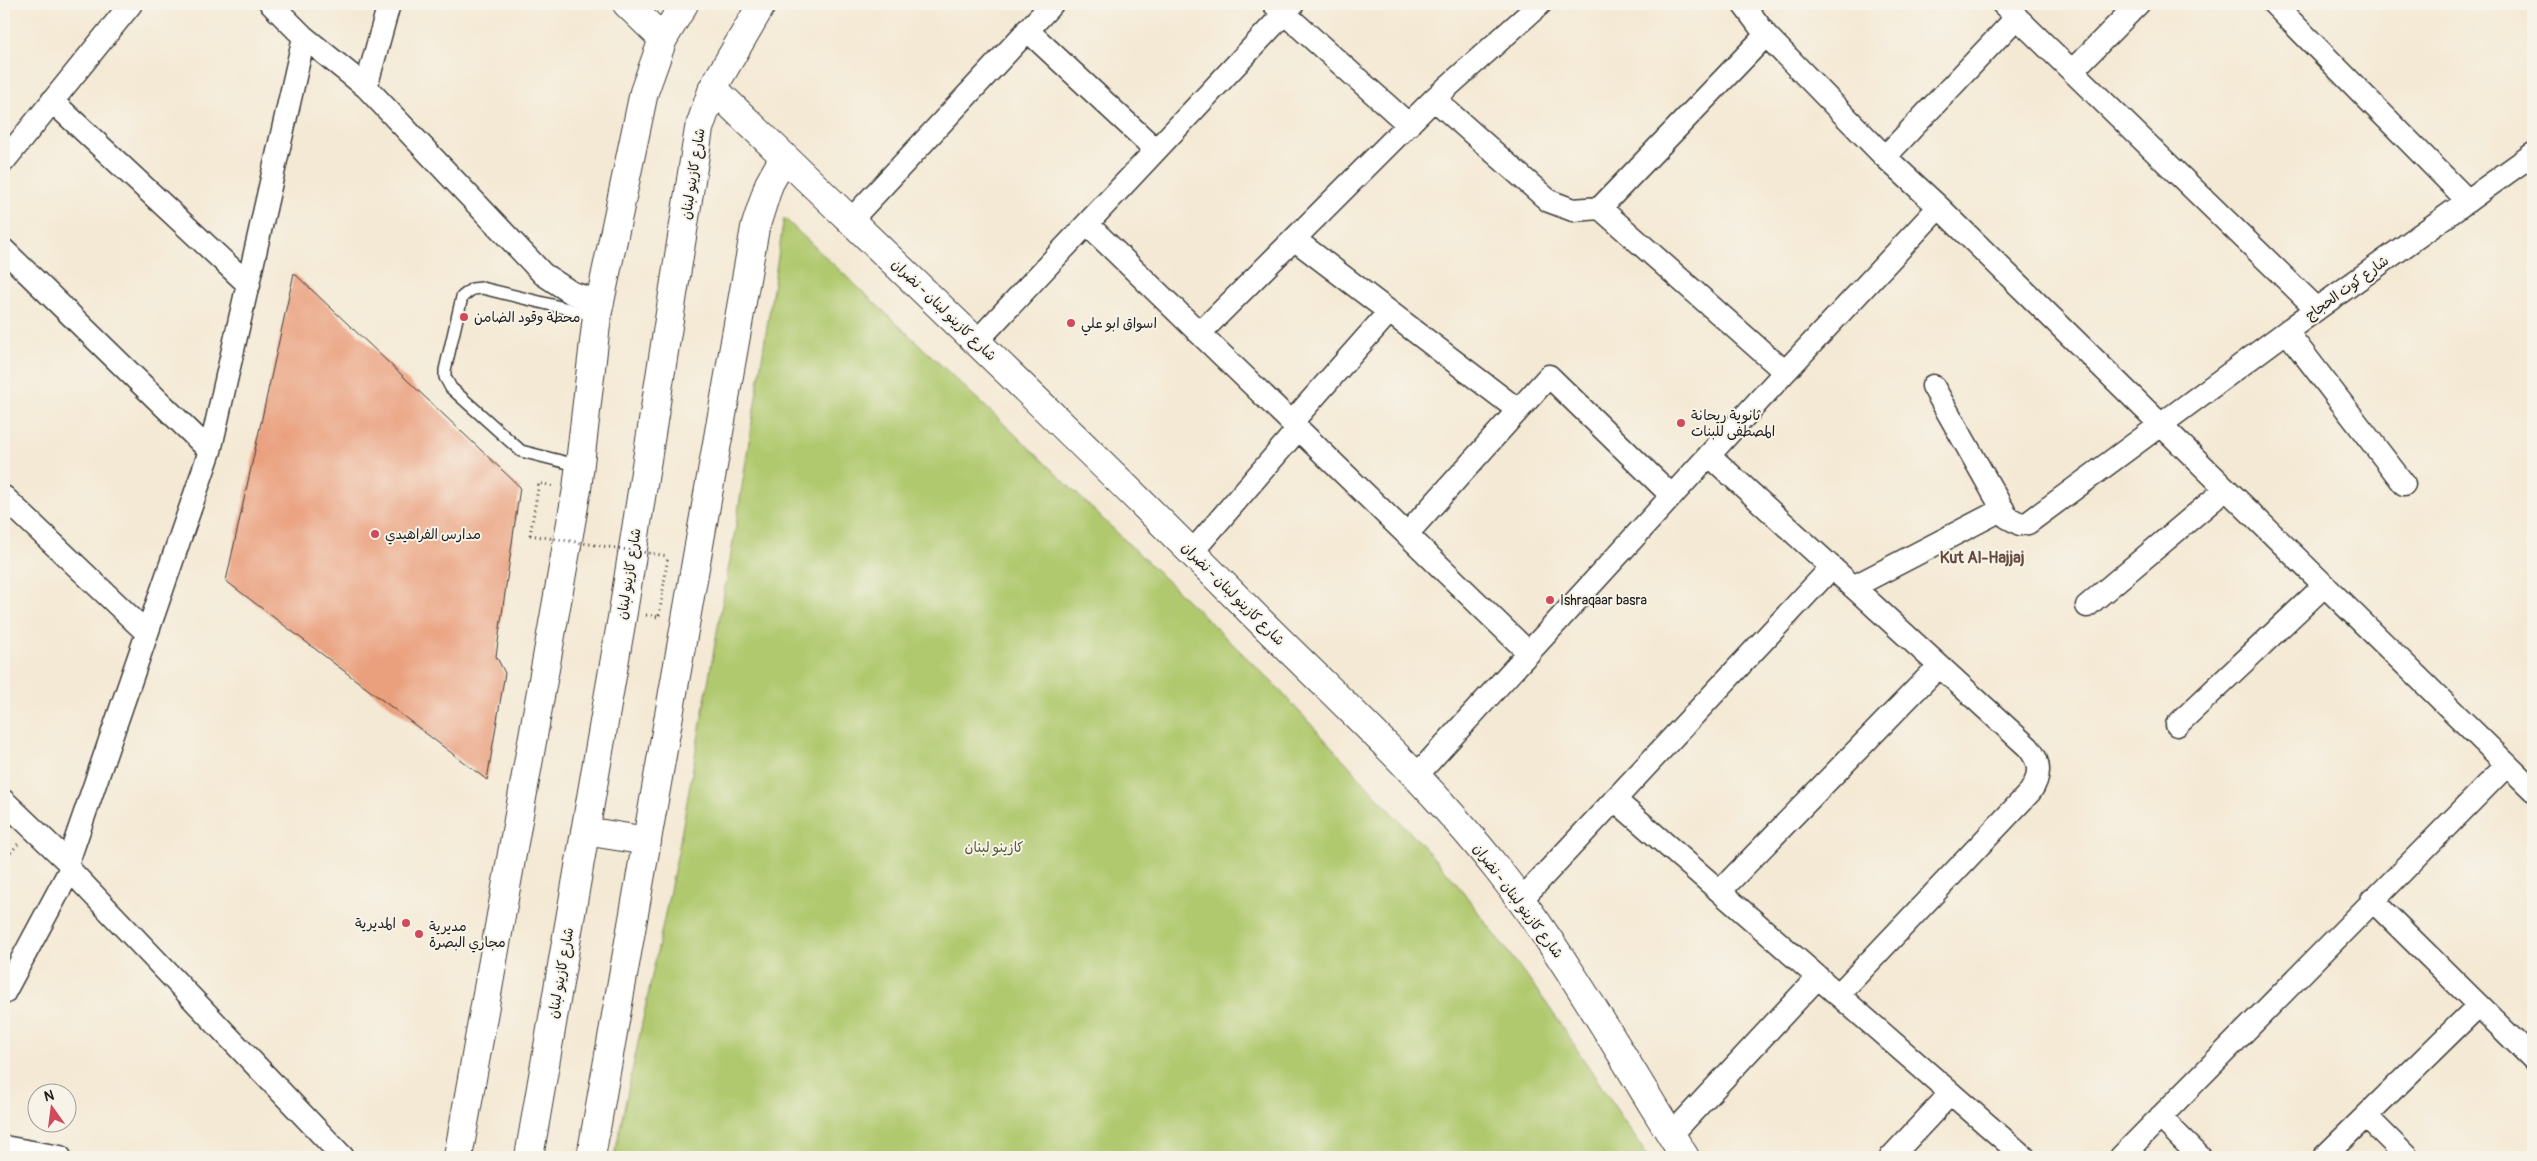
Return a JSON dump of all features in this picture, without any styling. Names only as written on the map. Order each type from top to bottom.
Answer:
[{"type":"street","points":[[4,161],[131,4]]},
{"type":"street","points":[[271,4],[304,37],[366,87],[543,274],[599,309]]},
{"type":"street","points":[[366,87],[389,4]]},
{"type":"street","points":[[626,4],[663,39]]},
{"type":"street","points":[[458,1157],[580,466],[599,309],[644,92],[663,39],[684,4]]},
{"type":"street","name":"شارع كازينو لبنان","points":[[529,1157],[623,612],[699,129],[712,88],[762,4]]},
{"type":"street","points":[[850,221],[1052,4]]},
{"type":"street","points":[[1200,333],[1434,99],[1540,4]]},
{"type":"street","points":[[1743,4],[1766,35],[1885,158],[1939,207],[2163,425],[2506,766],[2533,790]]},
{"type":"street","points":[[2072,71],[2138,4]]},
{"type":"street","points":[[2274,4],[2468,201]]},
{"type":"street","points":[[977,342],[1156,150],[1283,7],[1409,125]]},
{"type":"street","points":[[1885,158],[2010,10],[2317,309]]},
{"type":"street","points":[[1027,30],[1156,150]]},
{"type":"street","points":[[1434,99],[1549,200],[1573,210],[1600,208],[1766,35]]},
{"type":"street","points":[[4,993],[69,866],[210,451],[304,37]]},
{"type":"street","name":"شارع كازينو لبنان - نضران","points":[[712,88],[977,342],[1417,775],[1499,871],[1565,966],[1678,1146]]},
{"type":"street","points":[[52,101],[249,285]]},
{"type":"street","name":"شارع كوت الحجاج","points":[[2003,509],[2013,522],[2020,524],[2028,523],[2163,425],[2317,309],[2533,154]]},
{"type":"street","points":[[591,1157],[755,228],[769,184],[784,157]]},
{"type":"street","points":[[1417,775],[1709,454],[1939,207]]},
{"type":"street","points":[[1600,208],[1785,372]]},
{"type":"street","points":[[1087,224],[1529,653]]},
{"type":"street","points":[[1294,239],[1518,410]]},
{"type":"street","points":[[4,250],[210,451]]},
{"type":"street","points":[[1192,552],[1389,312]]},
{"type":"street","points":[[2286,332],[2404,484]]},
{"type":"street","points":[[1407,534],[1549,376],[1672,496]]},
{"type":"street","points":[[1853,587],[2003,509],[1933,386]]},
{"type":"street","points":[[1709,454],[2028,747],[2034,755],[2039,774],[2030,792],[1838,995]]},
{"type":"street","points":[[2087,606],[2226,489]]},
{"type":"street","points":[[4,497],[147,633]]},
{"type":"street","points":[[1520,902],[1832,567]]},
{"type":"street","points":[[2177,724],[2325,585]]},
{"type":"street","points":[[1720,891],[1939,666]]},
{"type":"street","points":[[2121,1157],[2506,766]]},
{"type":"street","points":[[1615,800],[2024,1157]]},
{"type":"street","points":[[4,801],[69,866],[324,1148],[343,1157]]},
{"type":"street","points":[[585,831],[647,841]]},
{"type":"street","points":[[2372,900],[2533,1059]]},
{"type":"street","points":[[1678,1146],[1818,977]]},
{"type":"street","points":[[2324,1157],[2478,1006]]},
{"type":"street","points":[[1891,1157],[1951,1093]]},
{"type":"street","points":[[2366,1116],[2408,1157]]},
{"type":"street","points":[[2160,1117],[2200,1157]]},
{"type":"street","points":[[4,1147],[60,1157]]},
{"type":"lane","points":[[580,466],[521,450],[451,388],[447,382],[445,370],[462,297],[472,289],[482,288],[599,309]]},
{"type":"path","points":[[539,484],[530,535],[668,556],[659,617]]},
{"type":"green space","name":"كازينو لبنان","points":[[784,218],[1020,439],[1273,683],[1455,881],[1547,1004],[1648,1157],[614,1157],[678,852],[735,531]]},
{"type":"building","name":"مدارس الفراهيدي","points":[[294,273],[520,487],[496,656],[505,673],[487,780],[226,581]]},
{"type":"place","name":"محطة وقود الضامن","points":[[464,317]]},
{"type":"place","name":"اسواق ابو علي","points":[[1071,323]]},
{"type":"place","name":"ثانوية ريحانة المصطفى للبنات","points":[[1681,423]]},
{"type":"place","name":"مدارس الفراهيدي","points":[[375,534]]},
{"type":"place","name":"Ishraqaar basra","points":[[1550,600]]},
{"type":"place","name":"المديرية","points":[[406,923]]},
{"type":"place","name":"مديرية مجاري البصرة","points":[[419,934]]},
{"type":"district","name":"Kut Al-Hajjaj","points":[[1982,558]]}]
